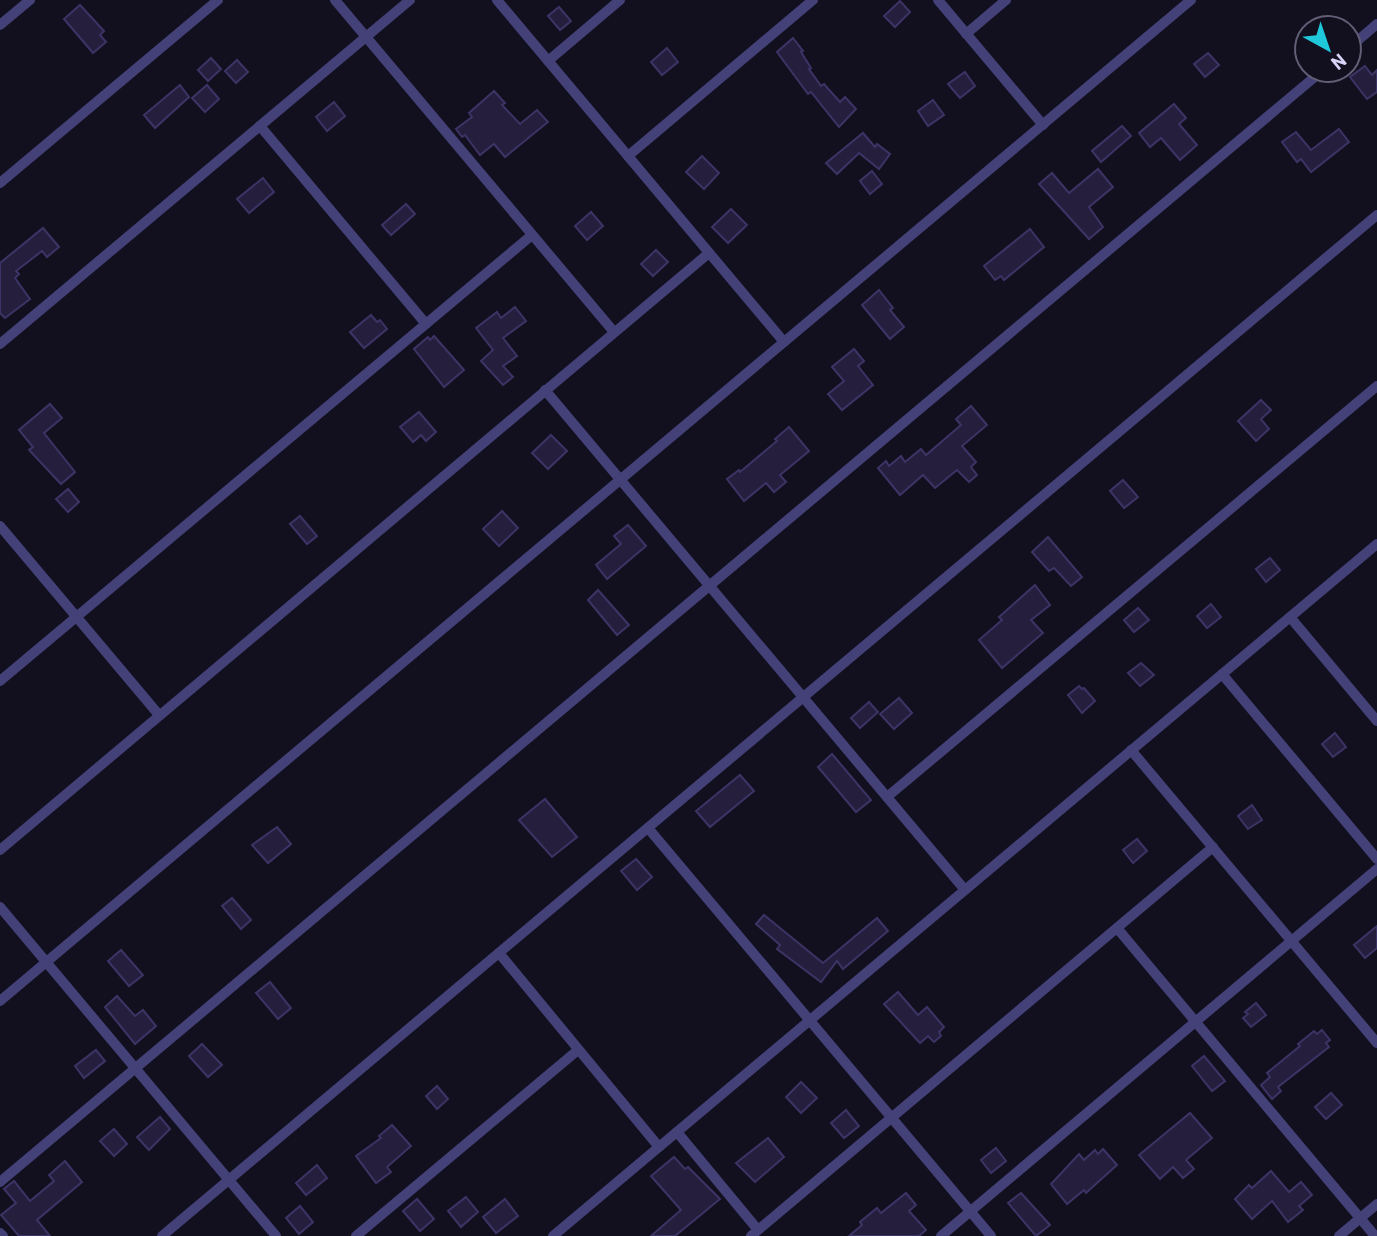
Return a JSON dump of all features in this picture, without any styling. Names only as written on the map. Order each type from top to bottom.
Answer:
[{"type":"street","points":[[0,25],[30,0]]},
{"type":"street","points":[[0,183],[218,0]]},
{"type":"street","points":[[335,0],[614,332]]},
{"type":"street","points":[[0,344],[410,0]]},
{"type":"street","points":[[497,0],[784,342]]},
{"type":"street","points":[[548,61],[620,0]]},
{"type":"street","points":[[628,156],[813,0]]},
{"type":"street","points":[[938,0],[1043,125]]},
{"type":"street","points":[[966,34],[1006,0]]},
{"type":"street","points":[[0,1000],[1191,0]]},
{"type":"street","points":[[1363,36],[1377,24]]},
{"type":"street","points":[[0,1182],[1306,84]]},
{"type":"street","points":[[260,126],[426,324]]},
{"type":"street","points":[[162,1236],[1377,215]]},
{"type":"street","points":[[0,681],[532,235]]},
{"type":"street","points":[[0,850],[709,253]]},
{"type":"street","points":[[887,797],[1377,386]]},
{"type":"street","points":[[545,390],[965,890]]},
{"type":"street","points":[[0,526],[159,715]]},
{"type":"street","points":[[553,1236],[1377,544]]},
{"type":"street","points":[[1290,617],[1377,721]]},
{"type":"street","points":[[1222,674],[1377,859]]},
{"type":"street","points":[[1131,750],[1376,1038]]},
{"type":"street","points":[[648,828],[990,1236]]},
{"type":"street","points":[[677,1132],[755,1233],[1213,848]]},
{"type":"street","points":[[941,1236],[1377,869]]},
{"type":"street","points":[[0,907],[276,1236]]},
{"type":"street","points":[[1117,928],[1375,1236]]},
{"type":"street","points":[[499,953],[659,1147]]},
{"type":"street","points":[[356,1236],[578,1050]]},
{"type":"street","points":[[1339,1236],[1377,1204]]},
{"type":"building","points":[[900,1],[910,12],[895,27],[884,16]]},
{"type":"building","points":[[80,5],[104,31],[100,35],[106,42],[93,53],[64,19]]},
{"type":"building","points":[[559,7],[571,21],[560,30],[548,16]]},
{"type":"building","points":[[793,38],[821,86],[824,84],[840,102],[845,97],[856,109],[839,127],[811,92],[808,94],[777,52]]},
{"type":"building","points":[[667,48],[678,62],[662,75],[651,62]]},
{"type":"building","points":[[1208,53],[1219,65],[1205,77],[1194,64]]},
{"type":"building","points":[[211,58],[221,69],[208,81],[198,70]]},
{"type":"building","points":[[237,60],[248,72],[236,83],[225,71]]},
{"type":"building","points":[[1365,66],[1372,75],[1377,70],[1377,92],[1367,99],[1355,84],[1363,84]]},
{"type":"building","points":[[965,72],[975,86],[960,98],[948,84]]},
{"type":"building","points":[[180,85],[189,97],[155,128],[144,115]]},
{"type":"building","points":[[207,85],[219,99],[205,112],[192,98]]},
{"type":"building","points":[[494,91],[505,103],[502,105],[520,124],[537,110],[548,122],[505,157],[494,144],[480,155],[465,135],[462,137],[456,129],[472,117],[469,113]]},
{"type":"building","points":[[933,100],[944,115],[928,126],[918,111]]},
{"type":"building","points":[[334,102],[345,116],[327,131],[316,117]]},
{"type":"building","points":[[1174,104],[1186,118],[1179,124],[1197,145],[1180,160],[1161,138],[1150,147],[1139,133]]},
{"type":"building","points":[[1122,126],[1131,136],[1101,162],[1092,151]]},
{"type":"building","points":[[1339,129],[1349,142],[1311,172],[1301,159],[1297,162],[1282,142],[1296,132],[1311,150]]},
{"type":"building","points":[[863,133],[875,147],[877,144],[890,154],[879,169],[859,153],[837,174],[826,163]]},
{"type":"building","points":[[702,156],[719,173],[704,189],[686,172]]},
{"type":"building","points":[[1098,169],[1113,187],[1089,207],[1103,227],[1089,239],[1039,184],[1052,173],[1069,193]]},
{"type":"building","points":[[872,171],[882,184],[870,194],[860,181]]},
{"type":"building","points":[[263,178],[274,192],[249,213],[237,199]]},
{"type":"building","points":[[406,204],[415,214],[391,235],[382,225]]},
{"type":"building","points":[[731,209],[747,225],[728,243],[712,227]]},
{"type":"building","points":[[591,212],[603,226],[587,240],[575,226]]},
{"type":"building","points":[[43,228],[59,247],[47,257],[42,251],[16,271],[19,274],[15,278],[30,299],[5,318],[0,313],[0,263]]},
{"type":"building","points":[[1030,229],[1044,247],[1004,280],[1001,276],[995,280],[984,266]]},
{"type":"building","points":[[656,250],[668,262],[653,276],[641,264]]},
{"type":"building","points":[[879,290],[904,327],[890,339],[862,305]]},
{"type":"building","points":[[515,307],[526,321],[503,338],[517,356],[503,366],[513,377],[503,385],[481,361],[493,350],[476,328],[497,312],[501,318]]},
{"type":"building","points":[[371,315],[377,322],[380,320],[387,329],[364,348],[350,332]]},
{"type":"building","points":[[434,336],[464,370],[444,387],[414,349],[428,337],[430,340]]},
{"type":"building","points":[[854,349],[864,361],[858,366],[873,385],[842,410],[828,394],[844,381],[832,367]]},
{"type":"building","points":[[1261,400],[1271,410],[1261,419],[1269,429],[1256,441],[1238,421]]},
{"type":"building","points":[[50,404],[62,418],[44,433],[75,472],[61,484],[29,450],[33,447],[19,430]]},
{"type":"building","points":[[971,406],[987,425],[962,446],[976,462],[971,467],[977,475],[969,482],[957,470],[935,488],[923,475],[900,495],[878,468],[886,461],[889,466],[901,456],[905,462],[921,449],[926,455],[961,425],[956,419]]},
{"type":"building","points":[[419,412],[436,432],[426,441],[421,435],[413,442],[400,427]]},
{"type":"building","points":[[789,427],[809,451],[780,475],[786,482],[774,492],[766,483],[744,501],[727,479],[739,470],[740,472],[777,441],[775,439]]},
{"type":"building","points":[[551,435],[567,451],[548,469],[532,453]]},
{"type":"building","points":[[1123,480],[1138,497],[1124,508],[1110,491]]},
{"type":"building","points":[[68,489],[79,502],[68,512],[56,499]]},
{"type":"building","points":[[502,511],[518,528],[499,546],[483,529]]},
{"type":"building","points":[[300,516],[317,536],[307,544],[290,524]]},
{"type":"building","points":[[628,525],[646,546],[607,579],[596,565],[621,544],[614,536]]},
{"type":"building","points":[[1048,537],[1082,577],[1071,586],[1054,568],[1049,571],[1032,552]]},
{"type":"building","points":[[1270,558],[1280,570],[1266,582],[1256,569]]},
{"type":"building","points":[[1035,585],[1050,605],[1031,620],[1043,633],[1002,668],[979,640],[1002,620],[999,617]]},
{"type":"building","points":[[598,590],[629,625],[617,635],[588,600]]},
{"type":"building","points":[[1211,604],[1221,617],[1207,628],[1197,616]]},
{"type":"building","points":[[1138,608],[1149,620],[1134,632],[1124,620]]},
{"type":"building","points":[[1141,663],[1154,675],[1140,686],[1128,673]]},
{"type":"building","points":[[1079,686],[1095,701],[1082,713],[1068,695]]},
{"type":"building","points":[[899,698],[912,713],[894,729],[880,714]]},
{"type":"building","points":[[869,702],[878,712],[860,728],[851,718]]},
{"type":"building","points":[[1335,733],[1346,747],[1333,757],[1322,744]]},
{"type":"building","points":[[832,754],[871,800],[856,812],[818,767]]},
{"type":"building","points":[[740,775],[754,791],[710,827],[696,811]]},
{"type":"building","points":[[545,799],[577,837],[552,857],[519,820]]},
{"type":"building","points":[[1252,805],[1262,820],[1248,829],[1238,816]]},
{"type":"building","points":[[277,827],[291,844],[268,863],[252,845]]},
{"type":"building","points":[[1137,839],[1147,851],[1133,863],[1123,850]]},
{"type":"building","points":[[636,859],[652,877],[637,890],[621,871]]},
{"type":"building","points":[[232,898],[251,920],[241,929],[222,906]]},
{"type":"building","points":[[764,915],[823,963],[877,918],[888,931],[843,969],[837,961],[821,982],[777,949],[780,945],[756,924]]},
{"type":"building","points":[[1377,926],[1377,948],[1365,958],[1354,945]]},
{"type":"building","points":[[121,950],[143,975],[129,986],[108,961]]},
{"type":"building","points":[[270,982],[291,1008],[278,1019],[256,993]]},
{"type":"building","points":[[898,992],[918,1015],[927,1007],[944,1027],[939,1032],[941,1036],[934,1042],[928,1036],[920,1043],[884,1004]]},
{"type":"building","points":[[117,996],[135,1016],[143,1010],[156,1026],[135,1044],[105,1007]]},
{"type":"building","points":[[1256,1003],[1266,1015],[1251,1027],[1243,1018],[1248,1014],[1245,1012]]},
{"type":"building","points":[[1322,1030],[1330,1040],[1326,1043],[1329,1047],[1278,1087],[1281,1091],[1272,1099],[1261,1085],[1270,1077],[1267,1073],[1314,1031],[1317,1034]]},
{"type":"building","points":[[202,1044],[222,1065],[208,1077],[189,1056]]},
{"type":"building","points":[[96,1050],[105,1061],[84,1078],[75,1066]]},
{"type":"building","points":[[1204,1056],[1225,1081],[1212,1091],[1192,1066]]},
{"type":"building","points":[[801,1082],[817,1098],[801,1113],[786,1097]]},
{"type":"building","points":[[437,1086],[448,1099],[437,1109],[426,1096]]},
{"type":"building","points":[[1331,1093],[1342,1105],[1326,1119],[1315,1107]]},
{"type":"building","points":[[846,1110],[859,1126],[844,1138],[831,1123]]},
{"type":"building","points":[[1190,1113],[1212,1138],[1186,1160],[1194,1169],[1183,1178],[1173,1167],[1160,1179],[1139,1155]]},
{"type":"building","points":[[160,1117],[170,1129],[149,1150],[137,1137]]},
{"type":"building","points":[[392,1125],[411,1146],[387,1167],[391,1172],[376,1183],[356,1156],[381,1138],[379,1136]]},
{"type":"building","points":[[114,1129],[127,1144],[114,1156],[100,1141]]},
{"type":"building","points":[[768,1138],[784,1157],[755,1182],[736,1163]]},
{"type":"building","points":[[996,1148],[1006,1161],[991,1173],[981,1160]]},
{"type":"building","points":[[1103,1149],[1117,1165],[1086,1193],[1084,1190],[1067,1204],[1051,1184],[1079,1154],[1084,1160],[1095,1150],[1098,1154]]},
{"type":"building","points":[[674,1157],[720,1199],[675,1236],[651,1236],[681,1210],[651,1176]]},
{"type":"building","points":[[65,1161],[82,1182],[37,1220],[50,1236],[19,1236],[1,1215],[16,1203],[4,1189],[14,1181],[30,1201],[54,1181],[49,1175]]},
{"type":"building","points":[[317,1165],[327,1178],[306,1195],[296,1183]]},
{"type":"building","points":[[1271,1171],[1289,1192],[1301,1182],[1312,1195],[1299,1206],[1303,1210],[1288,1222],[1272,1201],[1252,1219],[1235,1199],[1249,1185],[1252,1188]]},
{"type":"building","points":[[906,1193],[916,1205],[909,1211],[926,1230],[919,1236],[849,1236],[862,1225],[860,1222],[877,1208],[881,1213]]},
{"type":"building","points":[[1021,1193],[1050,1225],[1036,1236],[1008,1203]]},
{"type":"building","points":[[466,1197],[478,1212],[461,1227],[448,1211]]},
{"type":"building","points":[[417,1199],[434,1219],[420,1231],[403,1211]]},
{"type":"building","points":[[505,1199],[518,1216],[496,1233],[483,1217]]},
{"type":"building","points":[[300,1206],[313,1222],[299,1234],[286,1218]]}]
